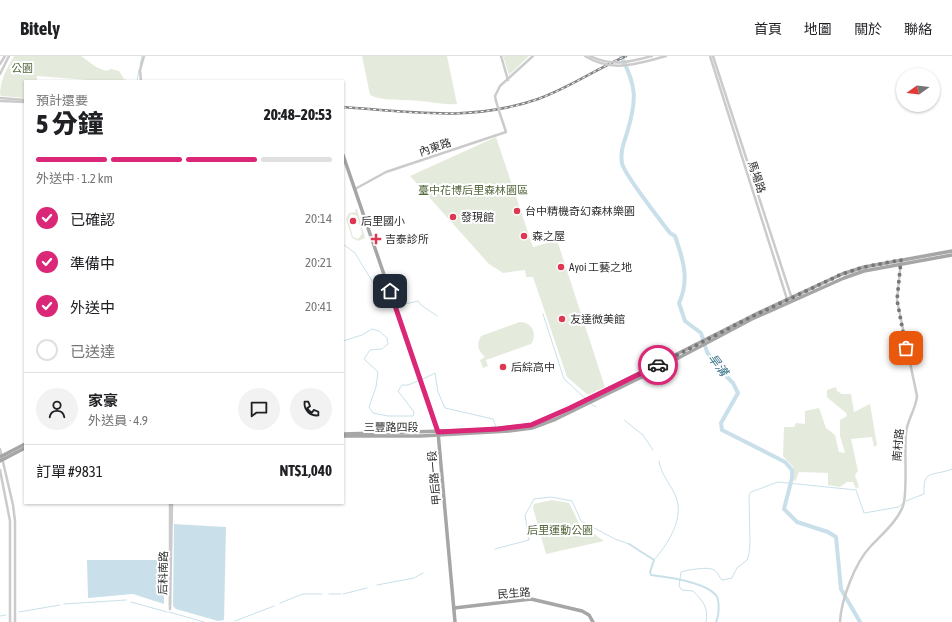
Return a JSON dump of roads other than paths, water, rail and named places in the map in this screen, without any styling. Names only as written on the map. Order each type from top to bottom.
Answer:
[{"type":"main road","name":"甲后路一段","points":[[344,158],[438,433],[455,622]]},
{"type":"main road","points":[[901,262],[952,251]]},
{"type":"main road","points":[[901,262],[952,255]]},
{"type":"main road","name":"三豐路四段","points":[[344,435],[438,433],[531,425],[695,348],[792,299],[853,274],[901,262]]},
{"type":"main road","points":[[1,458],[24,445]]},
{"type":"main road","points":[[1,458],[24,448]]},
{"type":"main road","name":"民生路","points":[[454,608],[531,599],[582,611],[589,615],[593,622]]},
{"type":"street","points":[[0,64],[5,56]]},
{"type":"street","points":[[0,74],[9,56]]},
{"type":"street","points":[[141,80],[140,70],[144,56]]},
{"type":"street","points":[[501,56],[508,80],[533,56]]},
{"type":"street","points":[[585,56],[599,64],[618,67],[666,56]]},
{"type":"street","points":[[590,56],[604,62],[618,64],[652,56]]},
{"type":"street","name":"馬場路","points":[[710,56],[788,301]]},
{"type":"street","name":"馬場路","points":[[713,56],[792,299]]},
{"type":"street","name":"內東路","points":[[355,189],[386,172],[506,132],[496,101],[496,96],[500,86],[508,80]]},
{"type":"street","points":[[0,99],[24,101]]},
{"type":"street","name":"南村路","points":[[840,622],[843,602],[864,554],[895,518],[903,503],[906,433],[917,402],[917,396],[897,300],[901,262]]},
{"type":"street","points":[[0,449],[13,505],[15,521],[15,622]]},
{"type":"street","points":[[0,470],[10,521],[10,622]]},
{"type":"street","name":"后科南路","points":[[171,504],[170,609],[171,521]]},
{"type":"water","points":[[174,524],[226,527],[224,620],[218,621],[176,609],[173,606]]},
{"type":"water","points":[[87,560],[164,560],[164,604],[133,594],[88,598]]},
{"type":"waterway","points":[[140,65],[142,56]]},
{"type":"waterway","name":"旱溝","points":[[621,56],[630,76],[634,93],[633,111],[622,151],[622,163],[643,197],[670,233],[675,236],[683,261],[685,278],[679,303],[685,321],[701,333],[707,352],[718,368],[733,383],[738,393],[721,423],[722,430],[785,462],[792,470],[792,478],[784,509],[797,522],[828,532],[836,537],[841,589],[860,622]]},
{"type":"waterway","points":[[137,80],[139,70]]},
{"type":"waterway","points":[[344,245],[355,253],[380,294],[383,303],[394,305]]},
{"type":"waterway","points":[[397,306],[418,301],[421,305],[437,316]]},
{"type":"waterway","points":[[543,314],[564,379],[586,399]]},
{"type":"waterway","points":[[344,341],[362,335],[372,329],[379,331],[387,338],[388,344],[382,349],[370,350],[364,359],[378,372],[376,387],[369,407],[373,413],[388,416],[413,416],[414,412],[398,391],[402,385],[408,385],[418,381]]},
{"type":"waterway","points":[[421,380],[435,373],[438,392],[445,408],[493,419],[496,427]]},
{"type":"waterway","points":[[591,404],[596,407]]},
{"type":"waterway","points":[[624,420],[643,435],[653,450]]},
{"type":"waterway","points":[[654,560],[669,540],[678,516],[677,500],[662,471],[659,461]]},
{"type":"waterway","points":[[906,501],[924,494],[924,486],[927,477],[952,469]]},
{"type":"waterway","points":[[706,622],[707,613],[702,602],[693,591],[682,590],[679,586],[681,572],[707,568],[715,571],[722,580],[732,578],[737,568],[747,560],[749,554],[749,495],[751,492],[778,482],[856,490],[864,513],[899,507],[903,503]]},
{"type":"waterway","points":[[495,549],[529,540],[525,515],[534,499],[551,497],[572,501],[581,521],[615,539],[629,544]]},
{"type":"waterway","points":[[629,544],[654,560],[650,572],[651,575],[695,583],[710,590],[716,595],[719,608],[716,622]]},
{"type":"waterway","points":[[377,585],[414,578],[423,573]]},
{"type":"waterway","points":[[343,594],[367,588]]},
{"type":"waterway","points":[[280,603],[303,594],[322,594]]},
{"type":"waterway","points":[[329,594],[341,594]]},
{"type":"waterway","points":[[64,604],[126,600]]},
{"type":"waterway","points":[[131,602],[167,612]]},
{"type":"waterway","points":[[19,612],[60,605]]},
{"type":"waterway","points":[[235,621],[274,606]]},
{"type":"waterway","points":[[169,612],[204,622]]},
{"type":"waterway","points":[[0,616],[6,615]]},
{"type":"railway","points":[[344,107],[441,114],[489,111],[513,106],[549,95],[626,56]]},
{"type":"place","name":"台中精機奇幻森林樂園","points":[[517,211]]},
{"type":"place","name":"發現館","points":[[453,217]]},
{"type":"place","name":"后里國小","points":[[353,221]]},
{"type":"place","name":"森之屋","points":[[524,236]]},
{"type":"place","name":"吉泰診所","points":[[376,239]]},
{"type":"place","name":"Ayoi 工藝之地","points":[[561,267]]},
{"type":"place","name":"友達微美館","points":[[562,319]]},
{"type":"place","name":"后綜高中","points":[[503,367]]},
{"type":"park label","name":"公園","points":[[22,68]]},
{"type":"park label","name":"臺中花博后里森林園區","points":[[473,190]]},
{"type":"park label","name":"后里運動公園","points":[[560,530]]}]
